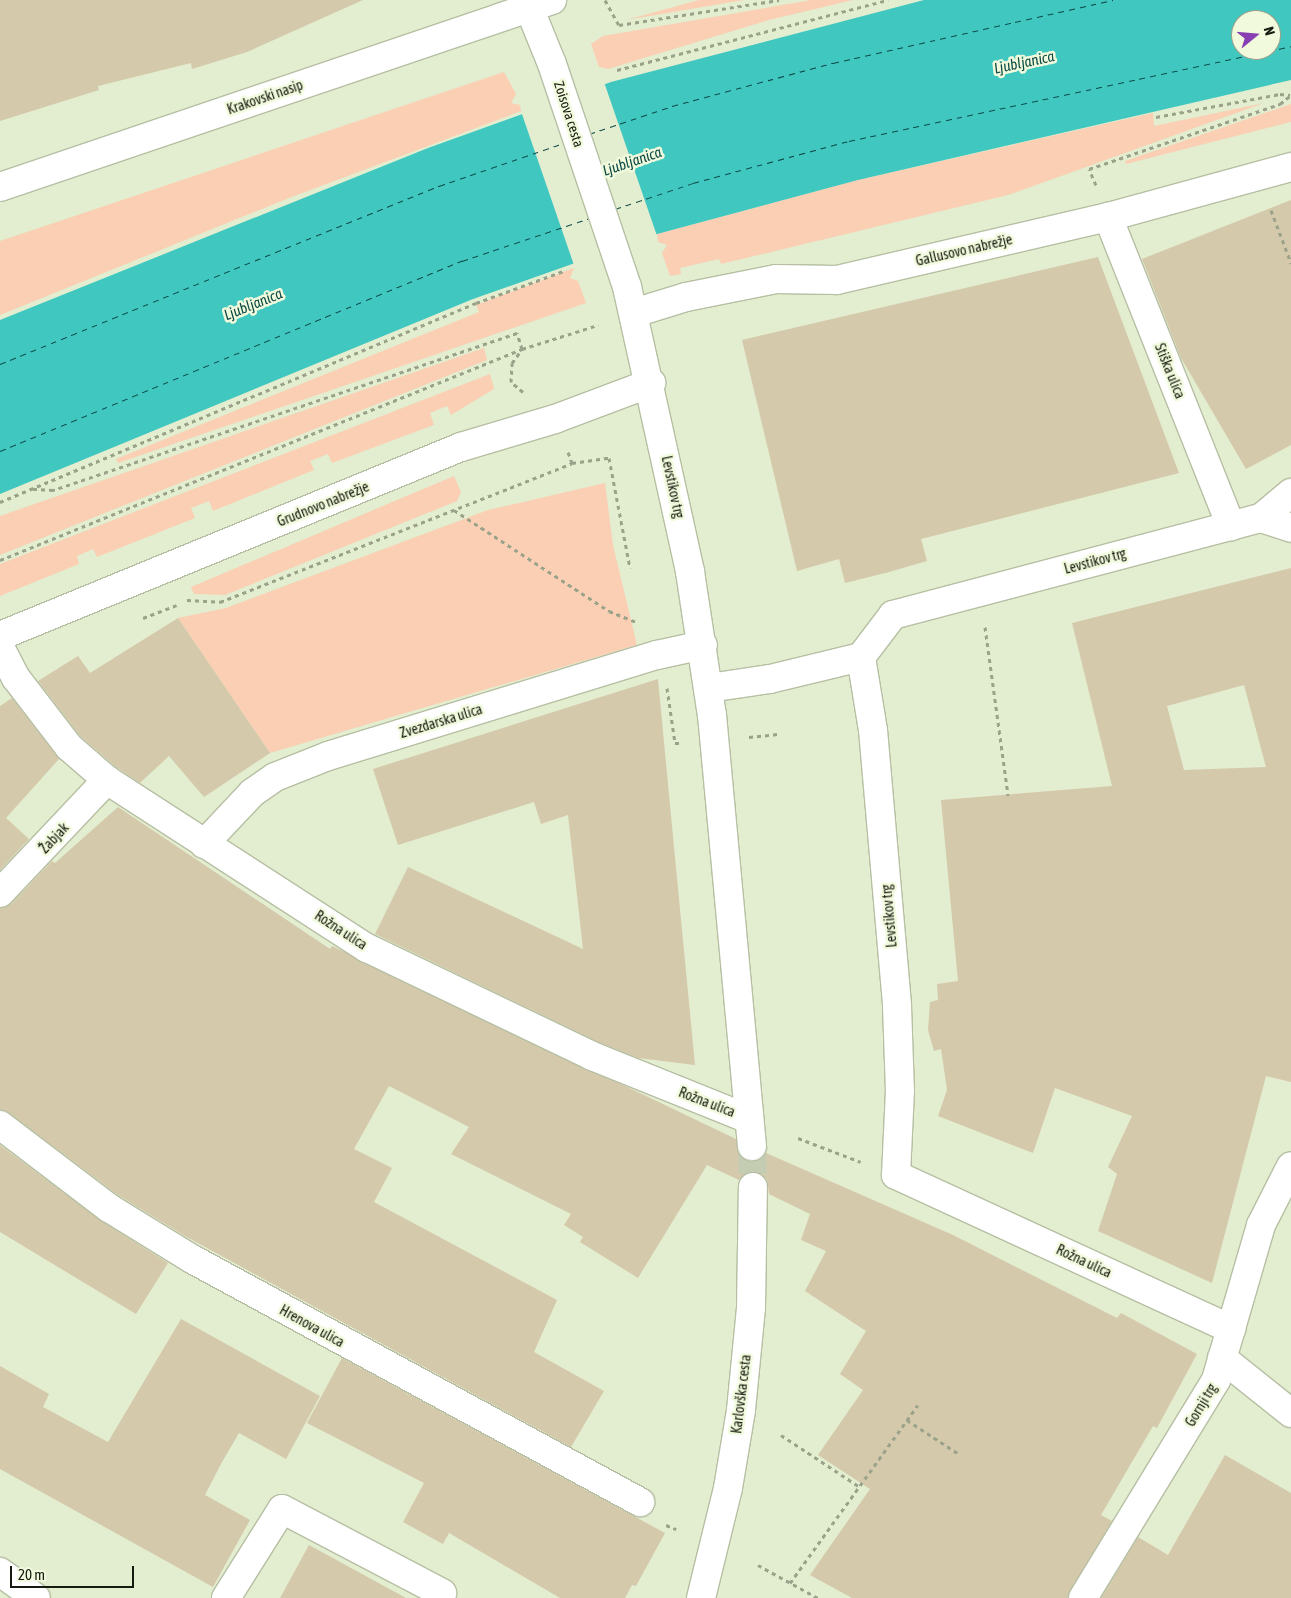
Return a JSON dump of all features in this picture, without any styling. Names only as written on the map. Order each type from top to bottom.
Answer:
[{"type":"street","name":"Zoisova cesta","points":[[530,6],[552,64],[627,287]]},
{"type":"street","name":"Krakovski nasip","points":[[0,187],[530,6]]},
{"type":"street","name":"Gallusovo nabrežje","points":[[634,313],[686,297],[776,279],[837,280],[1108,217],[1291,167]]},
{"type":"street","name":"Stiška ulica","points":[[1108,217],[1231,526]]},
{"type":"street","name":"Levstikov trg","points":[[627,287],[651,383],[709,688],[752,1146]]},
{"type":"street","name":"Grudnovo nabrežje","points":[[0,636],[461,447],[555,419],[651,383]]},
{"type":"street","points":[[1261,518],[1291,494]]},
{"type":"street","name":"Levstikov trg","points":[[896,1175],[900,1090],[897,1006],[873,730],[861,657],[893,615],[1261,518]]},
{"type":"street","points":[[1261,518],[1291,528]]},
{"type":"street","name":"Zvezdarska ulica","points":[[204,844],[252,793],[274,777],[376,741],[657,655],[702,645]]},
{"type":"street","name":"Rožna ulica","points":[[0,648],[16,678],[69,748],[107,780],[367,948],[592,1056],[749,1119]]},
{"type":"street","points":[[709,688],[770,679],[861,657]]},
{"type":"street","name":"Žabjak","points":[[0,893],[107,780]]},
{"type":"street","name":"Hrenova ulica","points":[[0,1125],[109,1208],[192,1259],[640,1502]]},
{"type":"street","name":"Gornji trg","points":[[1083,1598],[1216,1380],[1261,1225],[1291,1166]]},
{"type":"street","name":"Rožna ulica","points":[[896,1175],[1230,1329]]},
{"type":"street","name":"Karlovška cesta","points":[[701,1598],[728,1488],[741,1410],[751,1308],[753,1187]]},
{"type":"street","points":[[1222,1358],[1291,1413]]},
{"type":"street","points":[[226,1598],[282,1509],[442,1593]]},
{"type":"street","points":[[0,1572],[36,1598]]},
{"type":"path","points":[[605,0],[619,25],[779,0]]},
{"type":"path","points":[[617,70],[888,0]]},
{"type":"path","points":[[1156,117],[1280,94],[1291,95]]},
{"type":"path","points":[[1108,217],[1090,169],[1280,104],[1291,95]]},
{"type":"path","points":[[1258,176],[1291,263]]},
{"type":"path","points":[[0,502],[476,303],[566,270]]},
{"type":"path","points":[[0,560],[522,349],[604,324]]},
{"type":"path","points":[[31,489],[53,490],[517,333],[522,349]]},
{"type":"path","points":[[512,382],[512,363],[522,349]]},
{"type":"path","points":[[566,448],[572,464]]},
{"type":"path","points":[[147,618],[188,600],[220,602],[572,464],[609,458],[630,568]]},
{"type":"path","points":[[453,510],[609,611],[644,626]]},
{"type":"path","points":[[981,591],[1008,795]]},
{"type":"path","points":[[798,1138],[896,1175]]},
{"type":"path","points":[[790,1583],[918,1405]]},
{"type":"path","points":[[907,1420],[959,1454]]},
{"type":"path","points":[[781,1436],[860,1487]]},
{"type":"path","points":[[758,1565],[818,1598]]},
{"type":"shaded area","points":[[699,0],[744,0],[626,20]]},
{"type":"shaded area","points":[[811,0],[853,0],[769,20],[608,69],[599,67],[591,44],[603,36]]},
{"type":"shaded area","points":[[504,72],[516,94],[511,103],[520,105],[521,111],[289,198],[0,315],[0,241]]},
{"type":"shaded area","points":[[1264,103],[1008,195],[721,264],[719,259],[680,268],[681,274],[670,276],[662,253],[667,245],[658,242],[657,234],[858,180],[1153,113],[1154,126]]},
{"type":"shaded area","points":[[1291,104],[1291,122],[1126,164],[1125,161]]},
{"type":"shaded area","points":[[574,268],[570,278],[578,281],[586,303],[118,463],[116,459],[479,312],[476,305]]},
{"type":"shaded area","points":[[484,348],[487,360],[0,555],[0,516]]},
{"type":"shaded area","points":[[490,374],[494,389],[451,415],[447,406],[430,413],[434,425],[332,463],[328,454],[310,461],[314,470],[213,511],[209,501],[191,508],[195,518],[97,557],[93,549],[77,556],[79,564],[0,596],[0,564]]},
{"type":"shaded area","points":[[454,476],[461,492],[457,501],[225,595],[194,594],[191,587]]},
{"type":"shaded area","points":[[605,483],[613,545],[637,645],[270,753],[178,618],[226,608],[488,510]]},
{"type":"water","name":"Ljubljanica","points":[[924,0],[1291,0],[1291,80],[858,180],[657,234],[473,299],[0,494],[0,320],[428,148],[611,82]]},
{"type":"pier","points":[[604,82],[657,236],[574,265],[521,111]]},
{"type":"building","points":[[0,0],[363,0],[247,52],[192,69],[191,63],[98,86],[99,90],[0,121]]},
{"type":"building","points":[[1291,200],[1291,445],[1246,469],[1181,358],[1142,259]]},
{"type":"building","points":[[1098,257],[1179,473],[921,539],[927,561],[889,572],[845,583],[839,559],[797,571],[742,340]]},
{"type":"building","points":[[1291,568],[1291,1082],[1266,1076],[1212,1283],[1098,1231],[1117,1174],[1108,1167],[1132,1116],[1055,1088],[1033,1153],[938,1116],[947,1090],[941,1049],[934,1051],[928,1030],[930,1002],[938,1000],[937,984],[958,981],[941,800],[1112,786],[1072,623]],"holes":[[[1244,685],[1266,767],[1184,770],[1167,706]]]},
{"type":"building","points":[[178,618],[270,753],[204,797],[169,756],[140,783],[116,767],[80,736],[38,681],[78,656],[90,673]]},
{"type":"building","points":[[658,679],[695,1065],[638,1058],[598,1042],[375,934],[408,867],[583,949],[568,815],[541,824],[534,802],[398,845],[373,769]]},
{"type":"building","points":[[12,698],[59,759],[6,818],[29,839],[0,870],[0,706]]},
{"type":"building","points":[[118,807],[330,949],[332,946],[736,1139],[739,1155],[745,1160],[754,1161],[766,1153],[953,1235],[1117,1318],[1121,1313],[1197,1354],[1157,1428],[1153,1426],[1101,1515],[1112,1521],[1067,1598],[852,1598],[810,1575],[870,1489],[818,1455],[863,1390],[840,1374],[866,1331],[805,1291],[826,1251],[801,1240],[810,1214],[769,1194],[767,1180],[761,1173],[746,1173],[739,1180],[707,1165],[638,1278],[580,1242],[583,1237],[564,1225],[571,1214],[451,1154],[469,1127],[389,1086],[354,1149],[392,1168],[374,1202],[557,1300],[534,1352],[604,1391],[571,1447],[185,1236],[118,1195],[9,1113],[0,1110],[0,908],[11,904],[52,861],[55,863]]},
{"type":"building","points":[[0,1145],[100,1220],[168,1263],[136,1314],[0,1232]]},
{"type":"building","points":[[181,1319],[320,1396],[286,1459],[239,1433],[222,1462],[205,1495],[250,1520],[213,1587],[0,1469],[0,1366],[49,1394],[43,1407],[108,1442]]},
{"type":"building","points":[[342,1358],[665,1533],[636,1586],[632,1585],[625,1598],[560,1598],[449,1533],[443,1544],[403,1522],[424,1483],[307,1423]]},
{"type":"building","points":[[1225,1455],[1291,1493],[1291,1598],[1101,1598],[1138,1537],[1168,1555]]},
{"type":"building","points":[[309,1545],[406,1598],[280,1598]]},
{"type":"ferry route","points":[[589,134],[672,106],[833,63],[1113,0]]},
{"type":"ferry route","points":[[615,209],[693,183],[849,141],[1291,46]]},
{"type":"ferry route","points":[[0,364],[439,186],[564,143]]},
{"type":"ferry route","points":[[0,451],[462,261],[590,218]]},
{"type":"tunnel","points":[[752,1146],[753,1187]]}]
